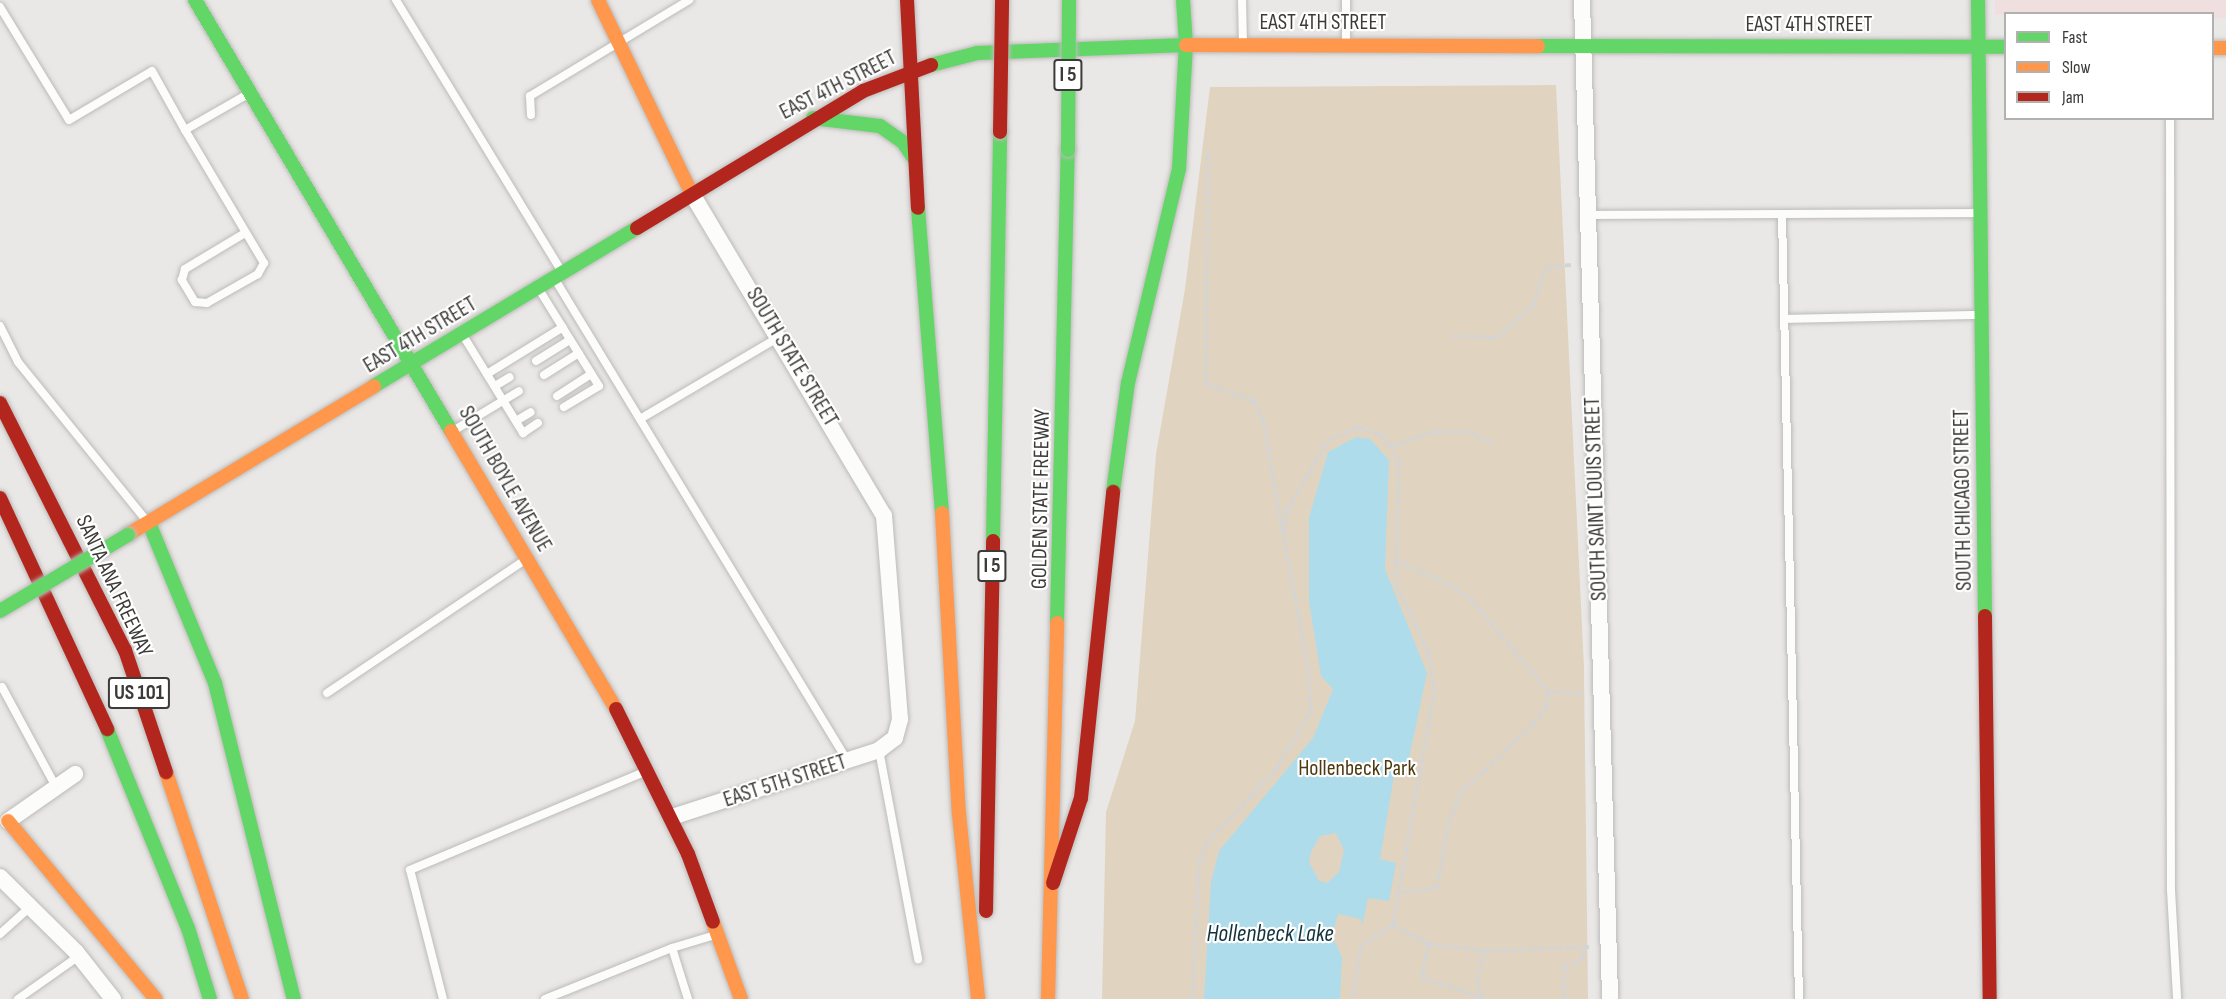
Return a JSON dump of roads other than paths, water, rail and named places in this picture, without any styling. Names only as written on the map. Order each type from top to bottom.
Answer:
[{"type":"main road","name":"SOUTH BOYLE AVENUE","points":[[195,0],[413,363],[650,770],[672,817],[741,999]]},
{"type":"main road","name":"SOUTH STATE STREET","points":[[598,0],[691,192]]},
{"type":"main road","points":[[907,0],[907,72],[915,160],[959,814],[978,999]]},
{"type":"main road","name":"I 5","points":[[983,999],[1002,0]]},
{"type":"main road","name":"GOLDEN STATE FREEWAY","points":[[1048,999],[1053,883],[1069,0]]},
{"type":"main road","points":[[1053,883],[1081,798],[1117,456],[1128,383],[1179,169],[1186,45],[1183,0]]},
{"type":"main road","name":"SOUTH CHICAGO STREET","points":[[1977,0],[1990,999]]},
{"type":"main road","name":"EAST 4TH STREET","points":[[0,610],[148,524],[462,334],[813,118],[907,72],[977,53],[1186,45],[2004,47]]},
{"type":"main road","points":[[813,118],[880,126],[903,142],[915,160]]},
{"type":"main road","name":"SANTA ANA FREEWAY","points":[[0,403],[125,650],[242,999]]},
{"type":"main road","name":"US 101","points":[[0,498],[83,671],[188,928],[210,999]]},
{"type":"main road","points":[[148,524],[215,683],[294,999]]},
{"type":"main road","points":[[4,817],[106,933],[156,999]]},
{"type":"street","name":"SOUTH SAINT LOUIS STREET","points":[[1582,0],[1610,999]]},
{"type":"street","name":"SOUTH STATE STREET","points":[[691,192],[779,336],[884,516],[900,693],[895,738]]},
{"type":"street","name":"EAST 5TH STREET","points":[[672,817],[879,750],[895,738]]},
{"type":"street","points":[[4,817],[75,774]]},
{"type":"street","points":[[0,877],[79,956],[114,999]]},
{"type":"lane","points":[[531,115],[530,96],[689,0]]},
{"type":"lane","points":[[1242,0],[1243,44]]},
{"type":"lane","points":[[1346,0],[1347,44]]},
{"type":"lane","points":[[399,1],[640,418],[848,760]]},
{"type":"lane","points":[[0,7],[69,120],[152,71],[264,263],[258,274],[207,303],[195,302],[182,280],[185,268],[245,233]]},
{"type":"lane","points":[[185,130],[250,92]]},
{"type":"lane","points":[[2170,120],[2171,890],[2177,999]]},
{"type":"lane","points":[[1587,215],[1980,213]]},
{"type":"lane","points":[[1782,214],[1799,999]]},
{"type":"lane","points":[[538,288],[599,386],[564,407]]},
{"type":"lane","points":[[1785,319],[1981,315]]},
{"type":"lane","points":[[0,326],[18,362],[148,524]]},
{"type":"lane","points":[[487,374],[562,327]]},
{"type":"lane","points":[[462,334],[523,433],[538,423]]},
{"type":"lane","points":[[640,418],[779,336]]},
{"type":"lane","points":[[536,361],[570,340]]},
{"type":"lane","points":[[544,375],[579,353]]},
{"type":"lane","points":[[557,396],[591,374]]},
{"type":"lane","points":[[495,386],[510,377]]},
{"type":"lane","points":[[453,431],[519,391]]},
{"type":"lane","points":[[516,421],[531,411]]},
{"type":"lane","points":[[327,693],[528,558]]},
{"type":"lane","points":[[2,687],[56,787]]},
{"type":"lane","points":[[879,750],[918,959]]},
{"type":"lane","points":[[443,999],[410,870],[650,770]]},
{"type":"lane","points":[[0,934],[30,907]]},
{"type":"lane","points":[[545,999],[672,948],[718,934]]},
{"type":"lane","points":[[672,948],[688,999]]},
{"type":"lane","points":[[18,999],[79,956]]},
{"type":"water","name":"Hollenbeck Lake","points":[[1356,437],[1370,439],[1389,460],[1385,569],[1427,673],[1405,777],[1394,776],[1380,859],[1396,863],[1389,901],[1368,898],[1362,926],[1361,919],[1338,914],[1332,936],[1342,957],[1340,999],[1204,999],[1211,882],[1219,851],[1313,738],[1333,689],[1321,676],[1309,601],[1309,518],[1328,452]],"holes":[[[1336,833],[1344,850],[1339,872],[1327,883],[1319,881],[1309,862],[1311,852],[1320,836]]]},
{"type":"park label","name":"Hollenbeck Park","points":[[1357,769]]}]
